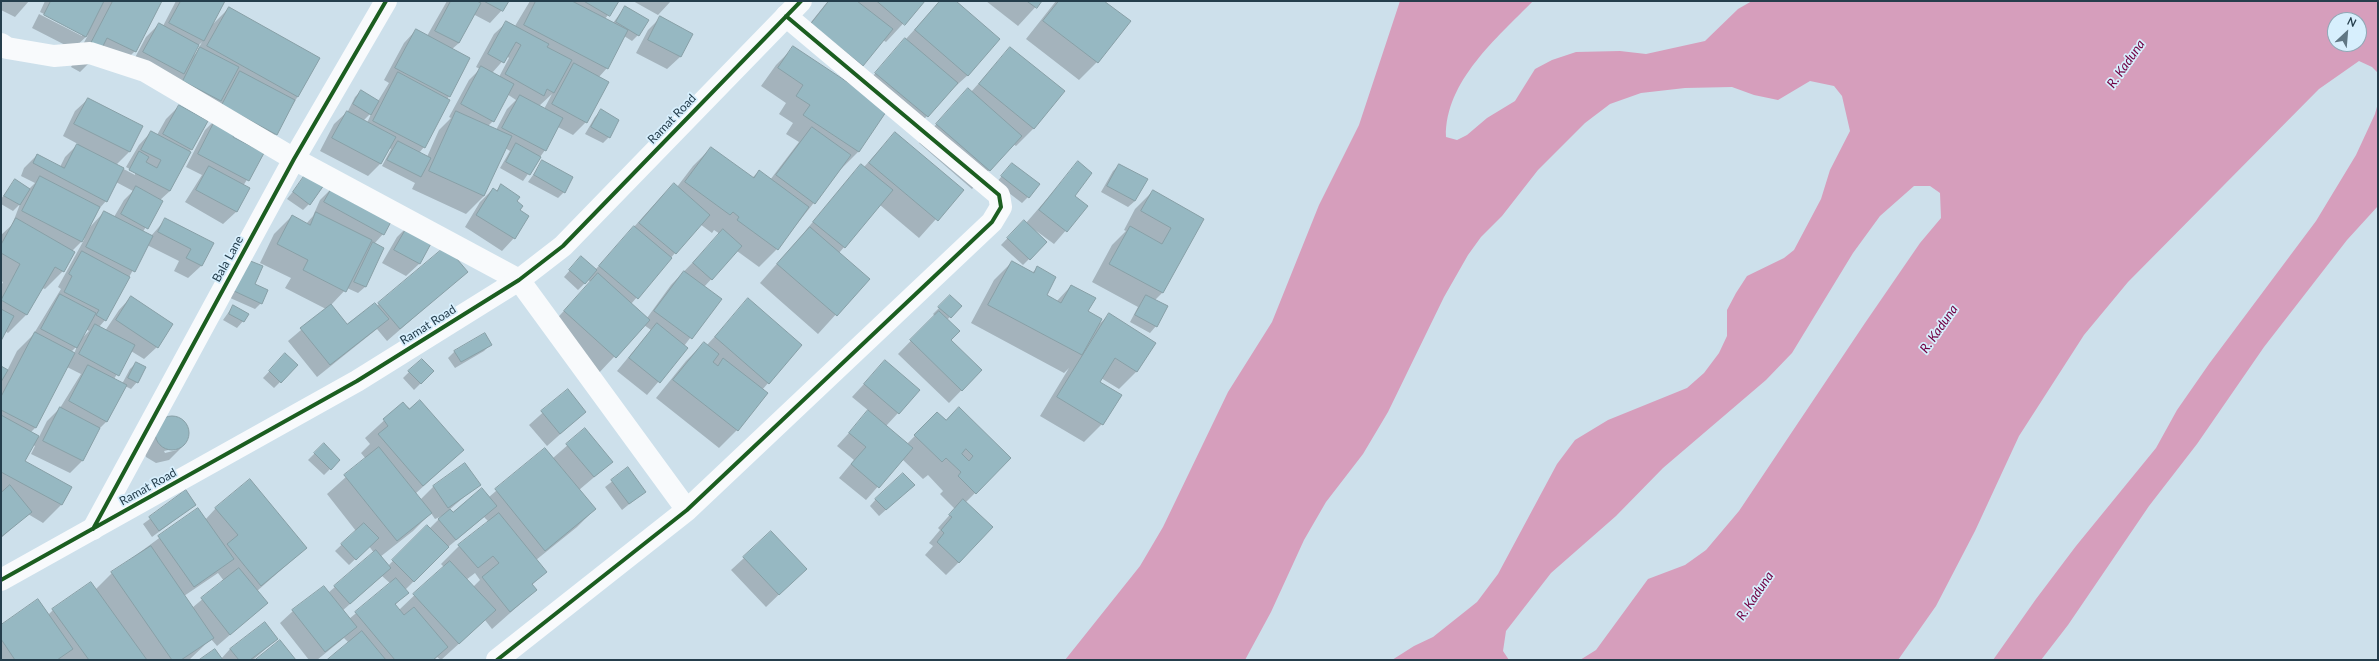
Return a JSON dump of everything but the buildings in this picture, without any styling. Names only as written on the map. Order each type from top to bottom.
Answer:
[{"type":"street","name":"Bala Lane","points":[[93,529],[294,159],[386,1]]},
{"type":"street","points":[[498,660],[687,510],[992,222],[1001,207],[999,195],[794,8]]},
{"type":"street","name":"Ramat Road","points":[[1,580],[357,381],[519,280],[563,246],[794,8]]},
{"type":"street","points":[[1,44],[8,48],[54,56],[90,53],[145,71],[294,159],[519,280],[687,510]]},
{"type":"water","name":"R. Kaduna","points":[[1400,1],[1533,1],[1489,46],[1464,79],[1454,97],[1448,117],[1446,137],[1457,140],[1467,135],[1487,118],[1515,101],[1535,69],[1552,60],[1576,52],[1620,51],[1646,54],[1705,41],[1738,9],[1752,1],[2378,1],[2378,73],[2372,67],[2359,61],[2319,89],[2128,282],[2084,335],[2019,436],[1975,531],[1936,606],[1898,660],[1580,660],[1596,650],[1648,579],[1685,565],[1706,550],[1739,511],[1920,243],[1941,218],[1940,193],[1930,186],[1914,186],[1880,216],[1853,253],[1792,353],[1766,380],[1663,468],[1616,516],[1551,573],[1506,631],[1503,651],[1509,660],[1392,660],[1414,646],[1433,637],[1477,602],[1498,574],[1557,464],[1575,440],[1608,420],[1687,388],[1704,373],[1719,353],[1727,336],[1727,310],[1747,276],[1784,258],[1794,250],[1821,199],[1830,170],[1850,131],[1842,96],[1834,86],[1810,81],[1778,100],[1754,95],[1732,87],[1685,88],[1641,93],[1610,104],[1585,123],[1538,170],[1502,216],[1481,237],[1468,255],[1444,297],[1388,412],[1363,454],[1326,502],[1304,540],[1271,612],[1245,660],[1065,660],[1140,566],[1163,527],[1228,392],[1272,322],[1319,205],[1359,125]]},
{"type":"water","points":[[2378,103],[2378,206],[2347,240],[2264,347],[2197,444],[2149,506],[2068,625],[2041,660],[1993,660],[2076,546],[2156,448],[2177,410],[2209,364],[2316,221],[2356,155],[2375,114]]},
{"type":"cycle path","points":[[93,529],[294,159],[386,1]]},
{"type":"cycle path","points":[[1,580],[357,381],[519,280],[563,246],[801,1]]},
{"type":"cycle path","points":[[497,660],[687,510],[992,222],[1001,207],[999,195],[786,16]]}]
